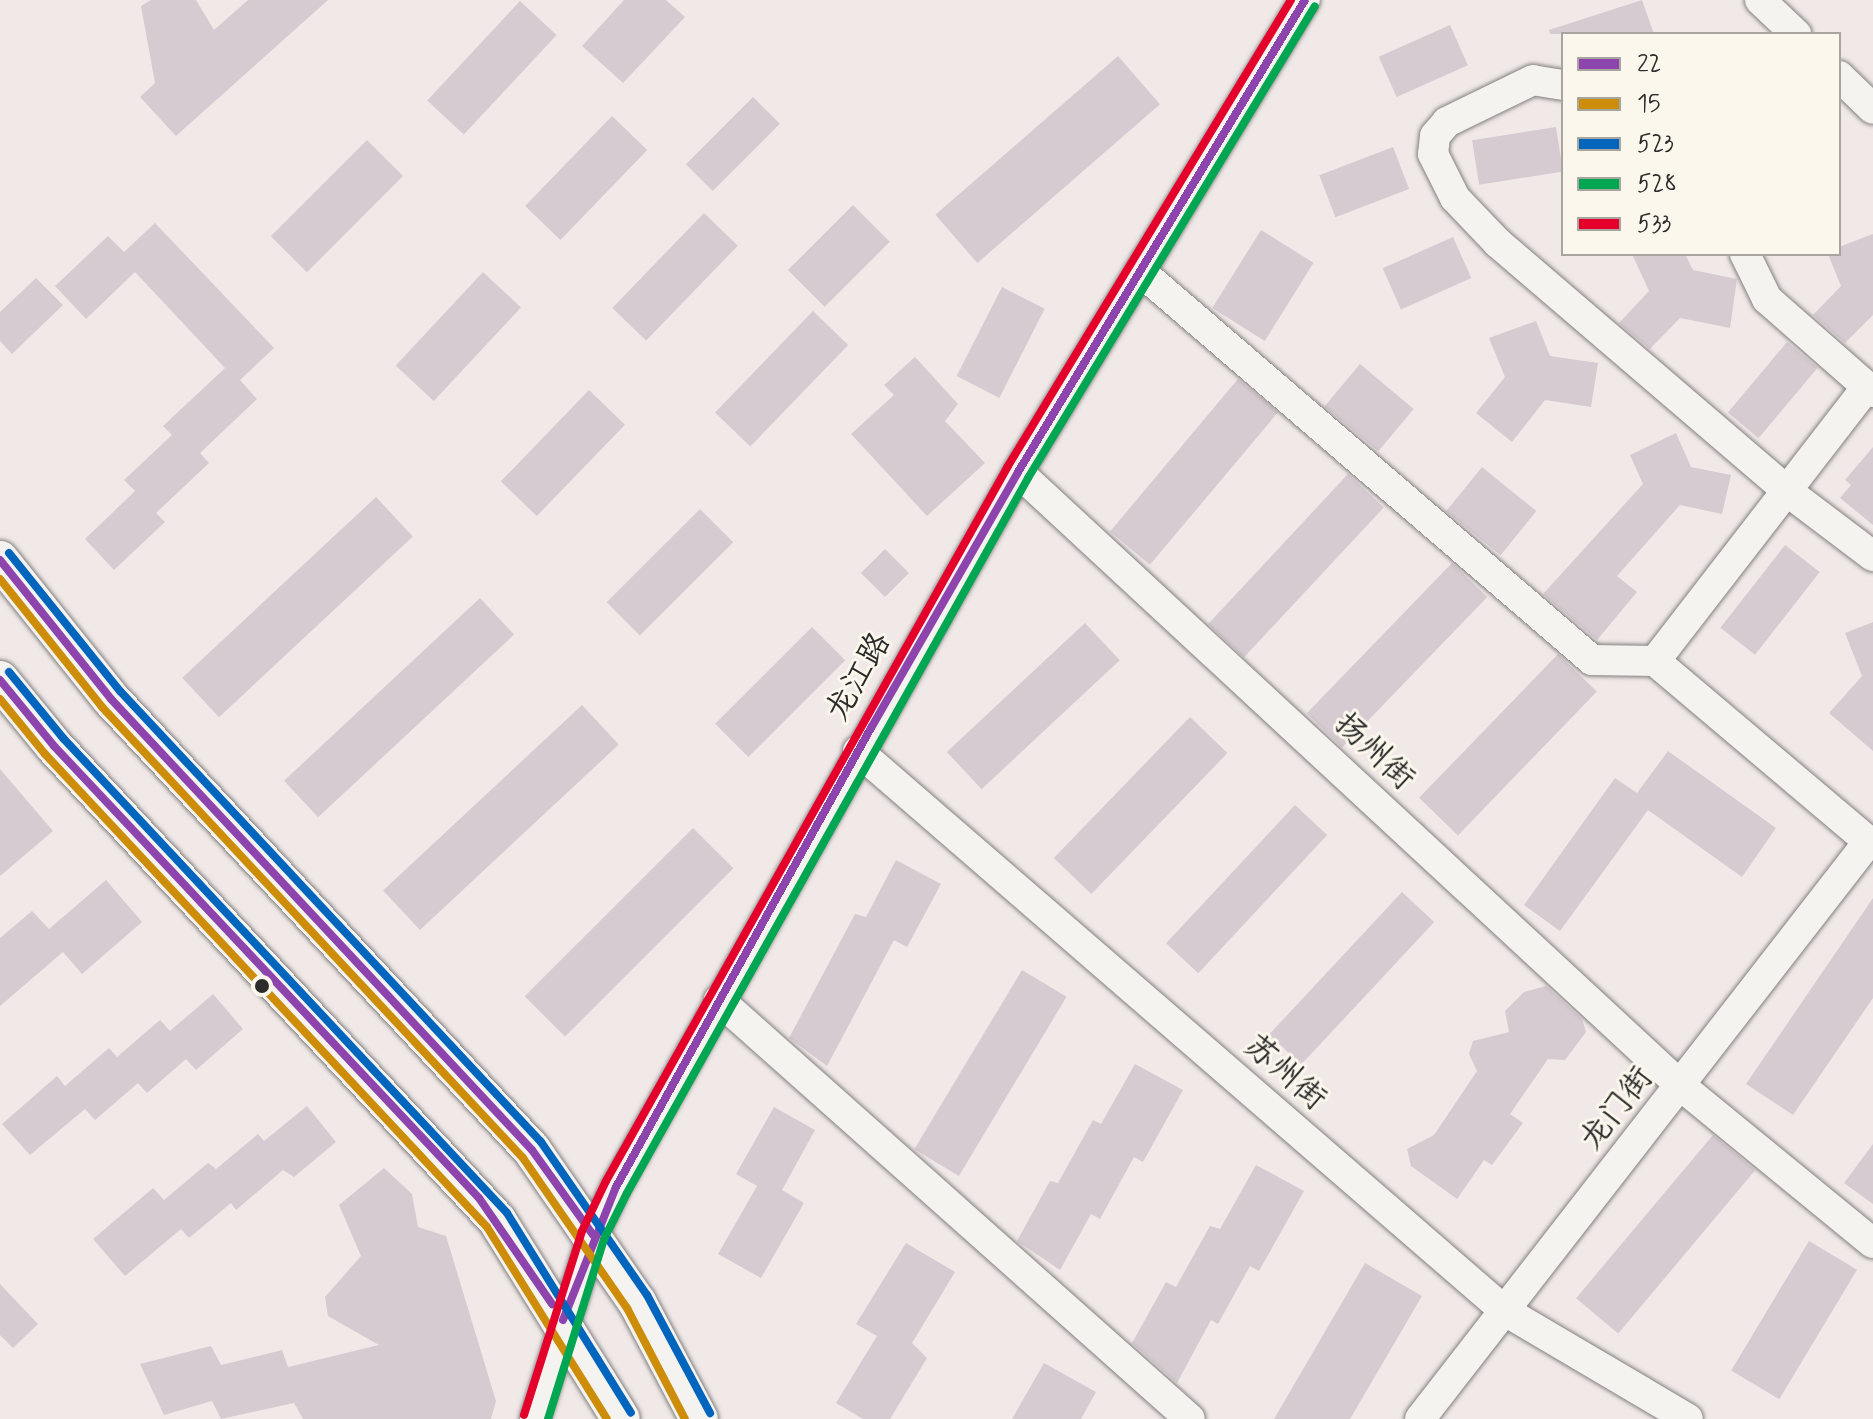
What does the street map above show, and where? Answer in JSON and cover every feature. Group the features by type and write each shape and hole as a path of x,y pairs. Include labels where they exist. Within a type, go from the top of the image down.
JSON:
{"main road":[{"path":"0,560 111,699 532,1150 637,1302 699,1419"},
{"path":"0,680 54,746 479,1198 563,1320 621,1419"}],"street":[{"name":"龙江路","path":"535,1419 563,1320 593,1235 719,1000 1018,472 1305,0"},
{"path":"1760,0 1794,32"},
{"path":"1841,78 1873,109"},
{"path":"1561,85 1533,80 1447,122 1435,136 1433,154 1455,198 1498,243 1787,491 1873,556"},
{"path":"1655,661 1870,390 1767,299 1753,262 1747,256"},
{"path":"1140,271 1592,660 1655,661 1871,843"},
{"name":"扬州街","path":"1018,472 1681,1086 1873,1243"},
{"name":"苏州街","path":"858,751 1505,1311 1688,1419"},
{"name":"龙门街","path":"1420,1419 1871,843"},
{"path":"719,1000 1190,1419"}],"building":[{"path":"151,0 196,0 214,30 248,0 328,0 176,136 140,97 155,83 141,6"},
{"path":"624,0 666,0 685,17 623,83 582,46"},
{"path":"1642,0 1653,32 1550,34 1549,30"},
{"path":"520,1 557,35 464,135 427,100"},
{"path":"1450,25 1468,65 1397,97 1379,57"},
{"path":"1118,56 1160,104 977,263 935,215"},
{"path":"753,97 780,124 713,191 686,164"},
{"path":"612,116 647,150 560,240 525,206"},
{"path":"1556,127 1561,172 1479,185 1472,140"},
{"path":"367,140 403,176 307,272 271,236"},
{"path":"1393,147 1409,189 1335,217 1319,175"},
{"path":"853,205 890,242 825,307 788,270"},
{"path":"704,213 738,246 646,341 612,308"},
{"path":"155,223 274,348 240,380 257,399 200,453 209,463 156,513 165,522 114,570 85,539 135,491 124,480 172,435 163,426 225,368 135,272 86,319 55,286 108,236 124,252"},
{"path":"1261,230 1314,263 1265,341 1212,308"},
{"path":"1873,234 1873,315 1845,343 1813,315 1841,286 1829,256 1841,256 1841,246"},
{"path":"1453,237 1471,278 1401,309 1383,268"},
{"path":"1633,256 1686,256 1693,270 1737,279 1730,328 1680,318 1650,349 1619,323 1649,291"},
{"path":"483,272 521,307 434,401 396,366"},
{"path":"36,278 63,305 12,354 0,341 0,312"},
{"path":"1002,287 1045,309 999,398 957,376"},
{"path":"813,311 848,345 750,446 715,412"},
{"path":"1536,321 1550,356 1598,363 1591,407 1545,400 1512,442 1476,413 1505,377 1489,338"},
{"path":"1787,342 1818,368 1759,438 1728,412"},
{"path":"915,357 958,404 945,421 985,463 927,516 851,434 894,395 884,385"},
{"path":"1360,364 1414,409 1378,451 1325,406"},
{"path":"1238,379 1278,412 1150,565 1110,531"},
{"path":"589,390 625,425 537,516 501,481"},
{"path":"1676,433 1691,467 1731,475 1722,514 1680,505 1617,576 1637,592 1597,640 1543,594 1643,484 1630,455"},
{"path":"1873,447 1873,525 1840,498 1851,485 1845,480"},
{"path":"1482,467 1536,511 1501,555 1446,511"},
{"path":"1348,474 1384,507 1244,657 1208,624"},
{"path":"376,497 413,536 219,717 182,678"},
{"path":"700,509 733,542 640,636 607,602"},
{"path":"1785,545 1820,572 1755,655 1720,628"},
{"path":"885,549 909,573 885,597 861,573"},
{"path":"1452,563 1487,597 1342,747 1307,713"},
{"path":"480,598 514,635 318,817 284,781"},
{"path":"1873,622 1873,751 1829,713 1862,676 1845,633"},
{"path":"1085,623 1120,660 982,789 947,752"},
{"path":"812,627 845,660 748,757 715,724"},
{"path":"1558,654 1597,692 1458,835 1419,798"},
{"path":"582,705 619,744 420,930 383,891"},
{"path":"1190,717 1227,753 1091,894 1054,858"},
{"path":"1668,751 1776,828 1742,877 1648,810 1560,931 1524,905 1615,778 1637,793"},
{"path":"0,769 53,831 0,876"},
{"path":"1295,805 1327,835 1198,973 1166,943"},
{"path":"693,828 733,868 565,1037 525,996"},
{"path":"896,860 941,884 907,947 894,940 827,1066 789,1038 855,914 866,917"},
{"path":"106,880 142,922 82,974 63,952 0,1006 0,938 32,911 49,929"},
{"path":"1402,892 1434,922 1301,1065 1269,1035"},
{"path":"1873,898 1873,998 1793,1115 1746,1084"},
{"path":"1022,970 1067,997 959,1176 914,1149"},
{"path":"1546,986 1582,1019 1586,1032 1565,1060 1548,1059 1510,1114 1523,1123 1492,1165 1484,1160 1457,1199 1411,1166 1407,1149 1434,1135 1477,1071 1469,1054 1473,1041 1509,1032 1505,1011 1524,992"},
{"path":"213,994 243,1029 196,1070 186,1059 147,1093 138,1083 95,1120 85,1109 30,1155 2,1124 57,1076 65,1086 109,1048 117,1057 160,1020 170,1031"},
{"path":"1135,1064 1183,1090 1143,1162 1134,1157 1100,1219 1091,1214 1060,1270 1017,1241 1050,1181 1058,1183 1093,1120 1101,1124"},
{"path":"307,1106 336,1142 294,1177 283,1170 236,1210 231,1203 189,1238 181,1229 125,1276 93,1239 153,1188 164,1200 208,1163 216,1169 258,1134 264,1141"},
{"path":"774,1107 815,1130 782,1190 804,1203 761,1278 718,1254 757,1186 736,1174"},
{"path":"1713,1135 1755,1170 1618,1334 1576,1298"},
{"path":"1873,1144 1873,1204 1844,1183"},
{"path":"1256,1165 1304,1191 1259,1271 1250,1266 1218,1324 1211,1320 1177,1383 1132,1343 1166,1282 1176,1287 1210,1226 1220,1229"},
{"path":"384,1168 412,1194 418,1227 446,1236 496,1401 491,1419 303,1419 294,1403 221,1419 212,1401 164,1415 140,1364 211,1346 221,1365 282,1350 288,1367 379,1345 328,1316 325,1297 361,1256 339,1205"},
{"path":"1809,1241 1857,1270 1779,1399 1731,1370"},
{"path":"906,1243 955,1272 912,1343 927,1358 890,1419 863,1419 836,1403 877,1336 856,1324"},
{"path":"1365,1263 1422,1296 1350,1419 1274,1419"},
{"path":"0,1284 38,1324 13,1348 0,1335"},
{"path":"1044,1363 1096,1392 1081,1419 1012,1419"}],"transit line":[{"name":"533","path":"524,1415 582,1231 606,1181 1008,466 1291,0"},
{"name":"22","path":"563,1320 616,1187 871,728 1018,472 1305,0"},
{"name":"528","path":"548,1419 604,1239 627,1193 1028,478 1315,6"},
{"name":"523","path":"9,553 120,691 541,1142 647,1295 710,1413"},
{"name":"22","path":"0,560 111,699 532,1150 593,1235"},
{"name":"15","path":"0,579 102,707 523,1158 627,1308 685,1419"},
{"name":"523","path":"9,672 63,738 507,1213 631,1413"},
{"name":"22","path":"0,680 54,746 479,1198 552,1304"},
{"name":"15","path":"0,699 45,754 487,1227 607,1419"}]}
